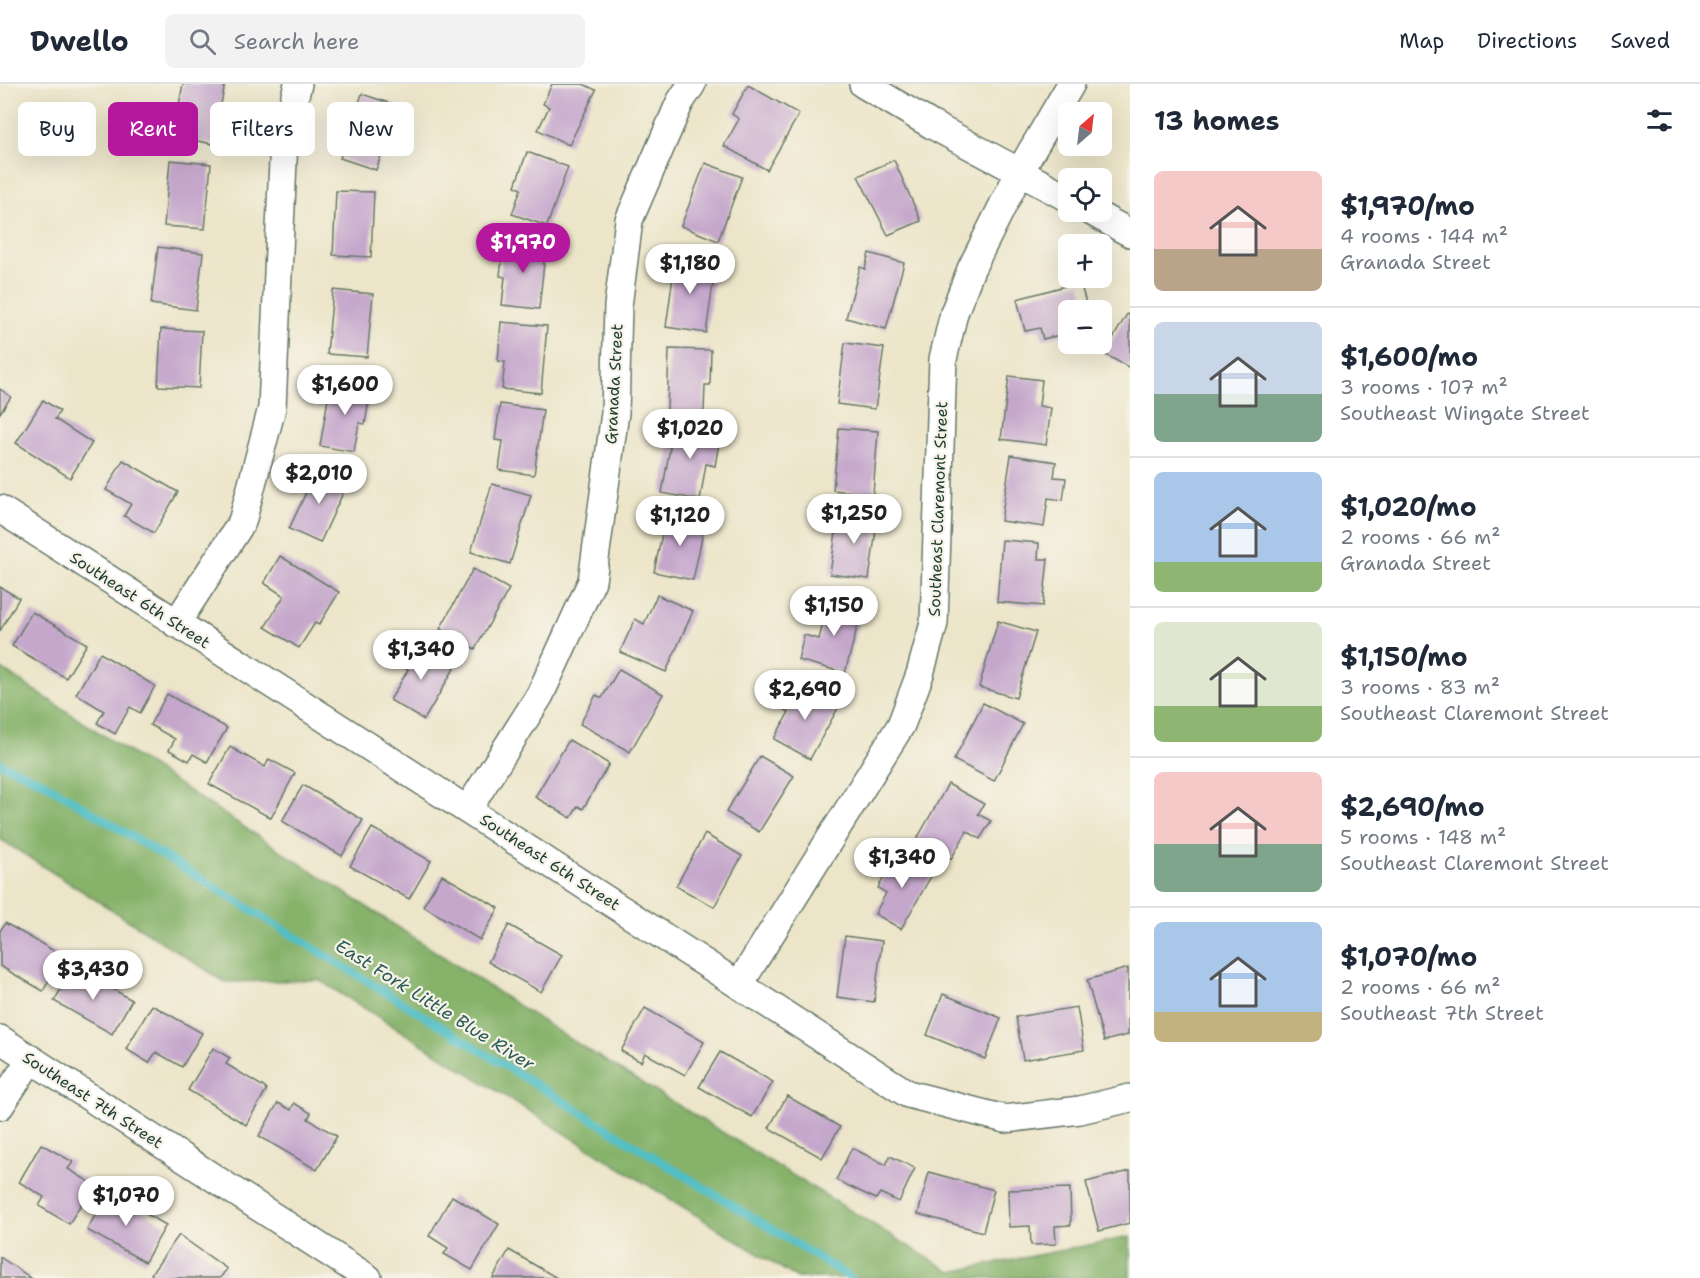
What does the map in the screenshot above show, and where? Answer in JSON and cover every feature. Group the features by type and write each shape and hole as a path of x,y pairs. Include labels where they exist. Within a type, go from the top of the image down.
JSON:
{"street":[{"path":"176,624 242,522 272,408 284,139 298,84"},
{"name":"Granada Street","path":"468,809 540,695 592,581 615,413 618,306 629,220 680,102 692,84"},
{"path":"863,84 932,125 1058,192"},
{"name":"Southeast Claremont Street","path":"739,985 901,725 920,674 934,623 942,359 954,313 971,269 1020,171 1071,84"},
{"path":"1110,222 1130,233"},
{"name":"Southeast 6th Street","path":"0,509 908,1094 1005,1119 1080,1110 1130,1098"},
{"name":"Southeast 7th Street","path":"0,1039 368,1278"},
{"path":"0,1106 30,1060"}],"green space":[{"path":"0,668 565,1036 951,1272 1130,1237 1130,1278 797,1278 319,980 225,982 0,839"}],"building":[{"path":"183,84 225,84 221,102 210,102 210,143 198,141 198,102 180,102"},
{"path":"552,84 583,84 596,90 569,145 538,130 549,107 543,104"},
{"path":"748,85 799,114 767,170 724,146 739,119 732,114"},
{"path":"362,94 386,102 359,102"},
{"path":"527,152 568,167 547,226 512,214 521,189 515,186"},
{"path":"341,156 381,156 376,170 340,158"},
{"path":"170,160 211,164 205,229 164,226"},
{"path":"894,160 921,221 888,235 858,176"},
{"path":"705,163 742,177 718,241 681,226"},
{"path":"336,191 374,192 371,257 333,255"},
{"path":"504,240 546,245 539,309 502,305 505,277 500,276"},
{"path":"158,247 203,253 196,310 151,304"},
{"path":"869,253 904,263 886,329 846,318 860,267 865,269"},
{"path":"676,255 711,260 709,276 714,277 706,333 666,327"},
{"path":"1058,288 1082,288 1085,300 1058,300 1058,335 1043,339 1040,328 1025,331 1017,299"},
{"path":"333,290 373,294 367,357 327,354"},
{"path":"1127,314 1130,316 1130,368 1104,354 1112,354 1112,340"},
{"path":"501,322 547,326 541,393 502,389 505,362 498,361"},
{"path":"161,329 202,331 199,388 158,386"},
{"path":"845,343 884,348 875,409 837,404"},
{"path":"669,349 711,350 710,385 705,385 704,412 667,411"},
{"path":"1009,376 1042,380 1039,406 1051,408 1046,445 1001,439"},
{"path":"331,381 371,388 365,424 359,423 354,452 320,446"},
{"path":"0,389 11,397 0,413"},
{"path":"43,400 60,411 55,419 92,443 70,478 16,443"},
{"path":"500,404 543,410 534,475 499,470 503,441 495,440"},
{"path":"674,424 721,432 715,466 706,464 700,500 662,493"},
{"path":"839,428 878,431 873,494 833,490"},
{"path":"1011,455 1056,462 1054,477 1066,478 1063,500 1048,498 1044,527 1001,521"},
{"path":"123,460 178,492 154,533 124,516 131,504 106,490"},
{"path":"318,467 348,482 320,543 289,529"},
{"path":"492,484 531,495 510,564 471,552"},
{"path":"839,511 878,516 869,579 830,574"},
{"path":"666,515 705,523 693,580 654,572"},
{"path":"1002,540 1039,543 1038,559 1048,559 1043,606 997,602"},
{"path":"280,556 339,592 319,625 315,623 299,648 265,627 284,596 264,583"},
{"path":"473,569 509,589 475,649 440,629"},
{"path":"0,587 19,598 0,631"},
{"path":"657,595 693,611 666,672 620,652 635,619 644,624"},
{"path":"830,596 863,605 845,673 798,660 804,635 819,639"},
{"path":"32,612 87,644 66,678 12,646"},
{"path":"998,621 1036,632 1016,698 979,687"},
{"path":"412,642 455,667 424,720 390,700 408,670 399,664"},
{"path":"100,653 155,686 140,713 130,707 115,734 97,723 104,711 76,694"},
{"path":"619,669 663,694 630,752 580,724 596,695 602,698"},
{"path":"805,687 839,706 810,759 774,739 789,712 778,706 787,690 800,697"},
{"path":"167,694 227,728 207,762 193,754 189,761 169,750 175,739 150,725"},
{"path":"983,703 1023,724 994,781 954,760"},
{"path":"569,740 609,764 583,809 578,806 571,818 535,797"},
{"path":"230,747 265,767 269,759 295,773 271,818 209,784"},
{"path":"760,756 794,776 759,832 726,812"},
{"path":"948,784 984,804 978,814 991,821 980,839 967,831 951,859 917,839"},
{"path":"303,785 363,820 342,856 282,821"},
{"path":"372,828 431,861 409,899 350,866"},
{"path":"705,834 742,856 714,907 676,886"},
{"path":"898,851 934,871 901,929 875,914 886,893 878,888"},
{"path":"442,875 499,908 480,940 423,906"},
{"path":"5,923 63,956 43,991 0,966 0,931"},
{"path":"509,925 562,955 541,992 488,962"},
{"path":"845,936 882,941 874,1002 837,997"},
{"path":"74,967 132,1000 112,1034 54,1001"},
{"path":"1128,968 1128,1035 1104,1041 1087,980"},
{"path":"943,994 1001,1018 985,1059 927,1035"},
{"path":"152,1005 202,1033 182,1067 156,1052 149,1063 126,1049"},
{"path":"1077,1007 1084,1050 1023,1060 1016,1017"},
{"path":"645,1008 704,1042 685,1075 645,1053 641,1062 621,1051"},
{"path":"213,1048 230,1058 226,1064 267,1089 246,1125 188,1090"},
{"path":"720,1052 773,1082 752,1117 699,1087"},
{"path":"787,1096 840,1127 822,1158 769,1128"},
{"path":"278,1103 291,1110 294,1103 311,1113 308,1119 337,1136 317,1170 259,1136"},
{"path":"41,1144 73,1162 68,1169 93,1184 69,1224 39,1206 44,1197 19,1182"},
{"path":"852,1148 886,1165 890,1156 915,1168 899,1202 880,1193 876,1199 836,1180"},
{"path":"1130,1171 1130,1223 1099,1231 1086,1182"},
{"path":"929,1172 994,1190 983,1232 918,1214"},
{"path":"1070,1188 1071,1225 1055,1226 1056,1244 1031,1245 1030,1226 1009,1227 1008,1190"},
{"path":"108,1192 166,1225 145,1262 87,1230"},
{"path":"452,1196 499,1224 472,1270 444,1254 448,1248 429,1236"},
{"path":"179,1235 227,1269 220,1278 156,1278 151,1274"},
{"path":"509,1250 557,1278 493,1278"},
{"path":"0,1257 31,1278 0,1278"}],"waterway":[{"name":"East Fork Little Blue River","path":"0,763 43,782 851,1278"}]}
